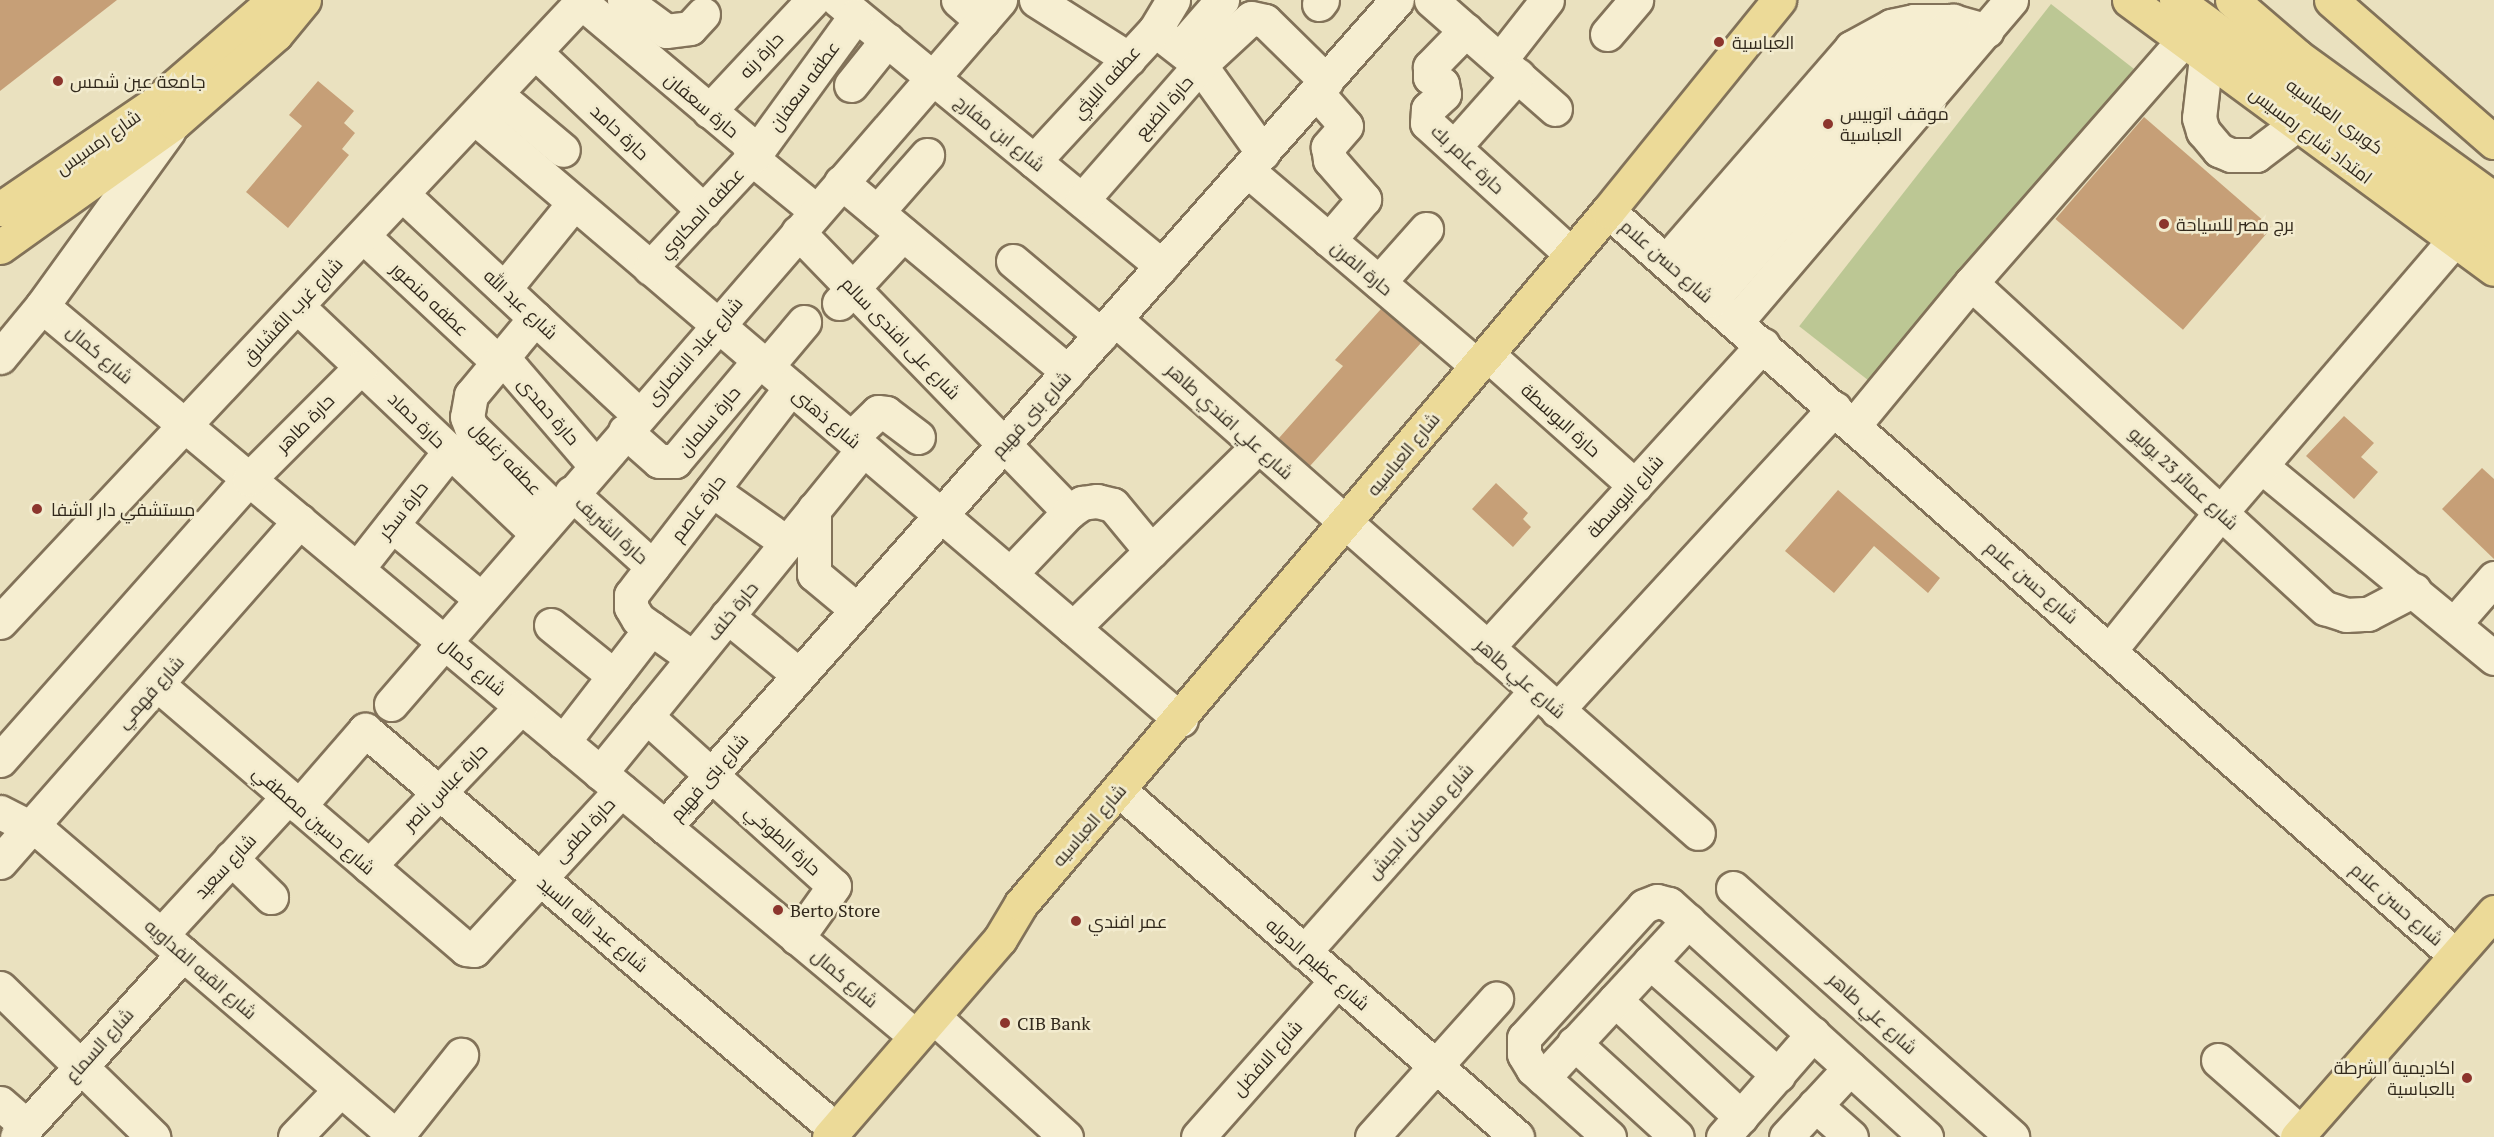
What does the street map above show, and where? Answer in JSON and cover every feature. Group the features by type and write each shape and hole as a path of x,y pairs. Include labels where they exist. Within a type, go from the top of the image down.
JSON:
{"main road":[{"name":"شارع رمسيس","path":"0,208 154,104 274,0"},
{"name":"شارع رمسيس","path":"0,248 174,123 276,34 304,0"},
{"name":"شارع العباسيه","path":"818,1130 903,1026 997,922 1021,904 1181,720 1570,253 1608,211 1779,0"},
{"name":"امتداد شارع رمسيس","path":"2129,0 2494,269"},
{"name":"كوبرى العباسيه","path":"2175,0 2494,232"},
{"name":"كوبرى العباسيه","path":"2232,0 2297,56 2494,199"},
{"path":"2331,0 2490,131"},
{"name":"شارع العباسيه","path":"818,1130 935,1018 1007,931 1021,904"},
{"path":"2299,1135 2494,912"}],"street":[{"path":"624,0 666,32 690,28 703,14"},
{"path":"1036,0 1129,58"},
{"name":"عطفه الليثي","path":"1034,161 1129,58 1178,47 1173,0"},
{"path":"1178,47 1222,0"},
{"name":"شارع بنى فهيم","path":"665,827 1397,0"},
{"path":"1431,0 1555,109"},
{"path":"1454,147 1509,67 1547,0"},
{"path":"1607,34 1636,0"},
{"path":"1737,321 1987,32 2011,0"},
{"name":"شارع غرب القشلاق","path":"0,622 582,1"},
{"name":"حارة سعفان","path":"582,1 747,142 753,157 807,222"},
{"name":"حارة رنه","path":"709,111 839,4"},
{"name":"شارع ابن مفارج","path":"839,4 887,40 1162,266"},
{"name":"عطفه سعفان","path":"753,157 839,4"},
{"name":"شارع عباد الانصارى","path":"391,704 442,641 932,78 980,7"},
{"name":"حارة الضبع","path":"1082,200 1178,47 1251,18 1264,21 1321,87"},
{"path":"1690,280 1914,21 1953,21 1987,32"},
{"path":"1690,280 1953,21"},
{"name":"حارة عامر بك","path":"1466,30 1428,72 1442,84 1444,94 1428,109 1428,123 1570,253"},
{"path":"851,85 887,40"},
{"name":"حارة الفرن","path":"1178,47 1255,161 1329,240 1379,282 1482,360"},
{"path":"2195,48 2199,118 2203,131 2219,150 2231,155 2256,155 2297,124"},
{"name":"شارع مساكن الجيش","path":"1304,952 1547,700 1845,416 2195,48"},
{"name":"حارة حامد","path":"535,52 705,211"},
{"path":"1321,87 1346,126 1328,147 1330,160 1364,198 1362,205 1329,240"},
{"path":"496,94 564,150"},
{"name":"شارع ذهنى","path":"474,117 1181,720"},
{"name":"شارع رمسيس","path":"0,357 42,306 174,123"},
{"path":"877,212 927,155"},
{"name":"عطفه المكاوي","path":"650,268 753,157"},
{"path":"841,182 1068,372"},
{"name":"شارع عبد الله","path":"402,194 535,318 632,423"},
{"path":"504,289 574,203"},
{"name":"شارع حسن علام","path":"1608,211 1737,321 2455,955"},
{"name":"شارع على افندى سالم","path":"807,222 846,296 1005,443 1070,512"},
{"path":"1379,282 1426,229"},
{"path":"846,296 903,234"},
{"name":"عطفه منصور","path":"363,236 500,360"},
{"path":"2110,650 2222,512 2454,240"},
{"name":"شارع علي افندي طاهر","path":"1013,261 1108,327 1258,447 1345,523"},
{"name":"شارع عمائر 23 يوليو","path":"1971,283 2325,608 2335,613 2368,614 2414,590"},
{"name":"شارع كمال","path":"42,306 903,1026"},
{"name":"حارة حماد","path":"297,306 450,451 554,512"},
{"name":"عطفه زغلول","path":"535,318 471,395 467,417 471,427 554,512"},
{"name":"حارة سلمان","path":"632,423 659,461 675,461 804,322"},
{"name":"شارع البوسطة","path":"1486,648 1763,345"},
{"name":"حارة حمدى","path":"500,360 595,465"},
{"name":"حارة البوسطة","path":"1482,360 1635,486"},
{"name":"حارة طاهر","path":"0,760 249,479 361,367"},
{"name":"حارة عاصم","path":"693,658 638,619 632,608 631,595 791,387"},
{"name":"حارة خلف","path":"610,781 646,716 814,509 878,412 886,412 918,437"},
{"path":"1073,628 1258,447"},
{"name":"حارة سكر","path":"357,569 450,451"},
{"path":"2261,466 2494,658"},
{"path":"712,490 787,543"},
{"path":"1010,574 1070,512 1082,503 1097,501 1113,505 1151,551"},
{"path":"814,509 814,574 857,610"},
{"name":"حارة الشريف","path":"554,512 653,567"},
{"name":"شارع فهمي","path":"0,861 300,521"},
{"name":"شارع علي طاهر","path":"1345,523 1698,832"},
{"path":"392,525 480,598"},
{"path":"2454,624 2494,579"},
{"path":"727,616 799,675"},
{"path":"550,625 614,676"},
{"path":"563,742 651,628"},
{"name":"شارع حسين مصطفي","path":"157,684 459,945 474,950"},
{"name":"حارة عباس ناصر","path":"369,867 521,707"},
{"path":"646,716 711,775"},
{"name":"شارع عبد الله السيد","path":"294,801 365,730 539,878 818,1130"},
{"name":"حارة الطوخي","path":"711,775 834,886 797,938"},
{"name":"حارة لطفى","path":"474,950 539,878 610,781"},
{"name":"شارع عظيم الدوله","path":"1119,790 1517,1137"},
{"name":"شارع سعيد","path":"172,944 231,858 294,801"},
{"name":"شارع القبه الفداويه","path":"0,812 31,825 396,1137"},
{"path":"231,858 271,897"},
{"name":"شارع علي طاهر","path":"1733,888 2012,1137"},
{"path":"1609,1137 1543,1078 1524,1054 1527,1031 1644,906 1663,902 1688,921 1926,1137"},
{"path":"1543,1078 1688,921"},
{"name":"شارع السماع","path":"22,1132 79,1065 172,944"},
{"path":"1650,962 1778,1075"},
{"name":"شارع الافضل","path":"1198,1137 1337,980"},
{"path":"0,988 153,1137"},
{"path":"1372,1137 1496,999"},
{"path":"1615,1000 1732,1127 1813,1034"},
{"path":"935,1018 1066,1137"},
{"path":"1574,1044 1677,1137"},
{"path":"396,1137 461,1055"},
{"path":"2218,1060 2299,1135"},
{"path":"1786,1137 1850,1068"},
{"path":"296,1137 340,1089"},
{"path":"0,1103 22,1132"},
{"path":"1815,1105 1851,1137"}],"green space":[{"path":"2051,4 2134,69 1882,391 1799,326"}],"building":[{"path":"0,0 117,0 0,91"},
{"path":"318,81 354,111 344,123 355,133 342,149 349,155 288,228 246,192 302,126 289,115"},
{"name":"برج مصر للسياحة","path":"2144,117 2272,228 2183,330 2055,219"},
{"path":"1381,309 1421,343 1310,466 1279,438 1343,366 1335,360"},
{"path":"2344,416 2374,443 2361,457 2378,472 2354,499 2306,456"},
{"path":"2482,468 2494,479 2494,559 2442,509"},
{"path":"1496,483 1528,513 1523,519 1531,527 1513,547 1472,509"},
{"path":"1838,490 1940,578 1928,593 1874,546 1834,593 1785,551"}],"place":[{"name":"العباسية","path":"1719,42"},
{"name":"جامعة عين شمس","path":"58,81"},
{"name":"موقف اتوبيس العباسية","path":"1828,124"},
{"name":"برج مصر للسياحة","path":"2164,224"},
{"name":"مستشفي دار الشفا","path":"37,509"},
{"name":"Berto Store","path":"778,910"},
{"name":"عمر افندي","path":"1076,921"},
{"name":"CIB Bank","path":"1005,1023"},
{"name":"اكاديمية الشرطة بالعباسية","path":"2467,1078"}]}
